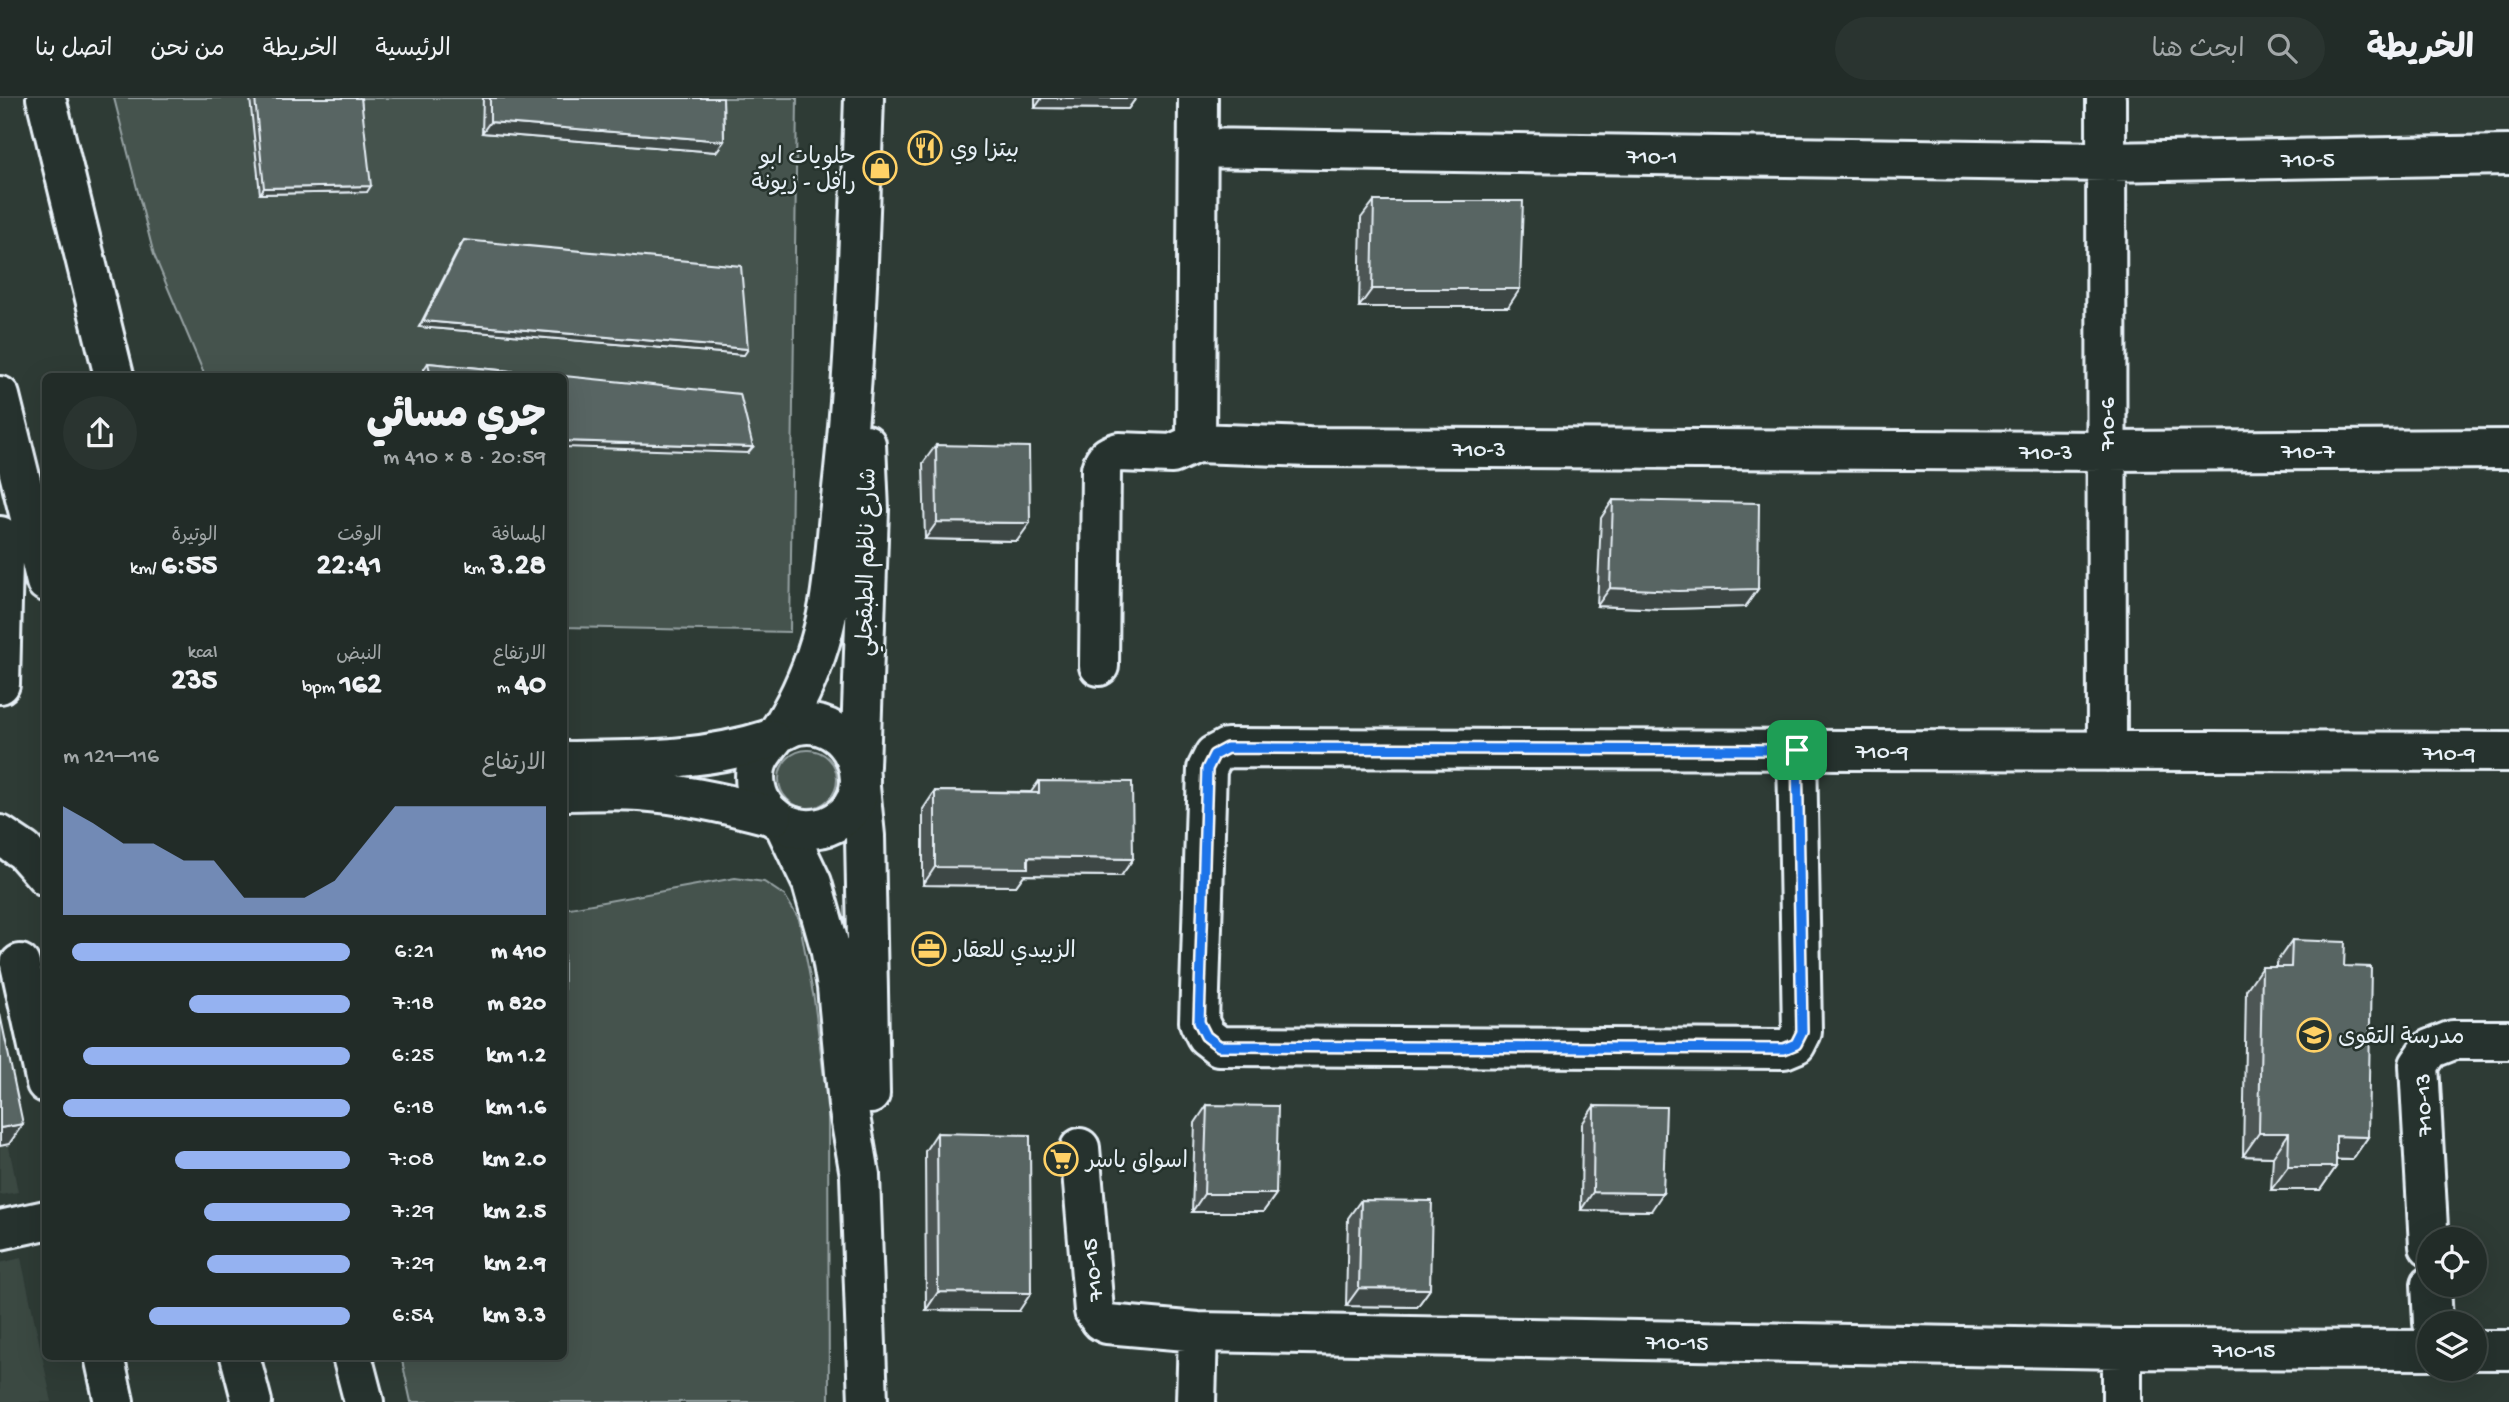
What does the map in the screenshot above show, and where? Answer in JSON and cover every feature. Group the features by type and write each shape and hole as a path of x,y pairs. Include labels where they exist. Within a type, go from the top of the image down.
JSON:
{"main road":[{"path":"46,98 113,373"},
{"name":"شارع ناظم الطبقجلي","path":"775,736 796,703 810,671 829,604 854,359 864,98"},
{"path":"1100,666 1101,469 1104,461 1111,454 1119,452 1172,454 1196,443 1198,98"},
{"name":"710-6","path":"2106,98 2107,751"},
{"name":"710-1","path":"1198,148 2106,162"},
{"name":"710-5","path":"2106,162 2509,155"},
{"path":"80,235 131,373"},
{"name":"شارع ناظم الطبقجلي","path":"854,359 865,434 869,510 860,777 865,836 871,1070 860,1175"},
{"path":"0,396 42,566"},
{"name":"710-3","path":"1196,443 1309,447 2106,451"},
{"name":"710-7","path":"2106,451 2509,449"},
{"path":"0,536 3,560 0,684"},
{"path":"567,761 676,759 730,751 775,736 797,725 818,725 837,733 852,747 860,777 853,805 840,820 822,828 803,830 729,804 672,794 567,791"},
{"path":"775,736 761,752 756,769 756,786 762,803 778,820 812,883 830,947 840,1014 848,1105 860,1175 867,1402"},
{"name":"710-9","path":"1797,750 1802,1032 1796,1044 1784,1049 1219,1046 1206,1036 1199,1022 1207,769 1214,755 1227,748 2509,752"},
{"path":"0,835 24,851 42,871"},
{"path":"20,964 42,1065"},
{"name":"710-13","path":"2428,1227 2419,1065 2430,1049 2453,1040 2509,1040"},
{"name":"710-15","path":"1080,1148 1093,1304 1097,1317 1107,1324 1126,1327 1198,1332 2122,1349 2417,1350"},
{"path":"0,1230 42,1221"},
{"path":"1196,1402 1198,1332"},
{"path":"2122,1349 2122,1402"},
{"path":"2487,1350 2509,1350"},
{"path":"105,1360 114,1402"},
{"path":"241,1360 252,1402"},
{"path":"353,1360 363,1402"},
{"path":"368,1360 374,1402"}],"shaded area":[{"path":"114,98 797,98 790,632 567,627 567,373 204,373 154,255"},
{"path":"808,750 819,752 832,763 837,779 835,790 824,803 808,808 797,806 784,795 779,779 781,768 792,755"},
{"path":"735,878 764,882 785,896 799,919 814,999 828,1109 829,1402 411,1402 402,1360 567,1360 567,908"},
{"path":"0,1102 18,1192 0,1195"},
{"path":"21,1258 52,1402 0,1402 0,1263"}],"building":[{"path":"255,98 361,98 371,186 264,188"},
{"path":"490,98 723,98 724,141 490,122"},
{"path":"1374,201 1523,201 1520,289 1372,289"},
{"path":"464,240 741,266 748,349 423,321"},
{"path":"428,363 531,373 430,373"},
{"path":"567,376 740,394 753,447 567,441"},
{"path":"936,445 1029,447 1030,523 937,522"},
{"path":"1613,500 1759,503 1758,589 1678,591 1610,588"},
{"path":"1039,781 1132,782 1133,859 1028,857 1028,868 935,867 935,791 1039,793"},
{"path":"2292,940 2345,942 2344,966 2371,967 2368,1137 2336,1136 2336,1167 2288,1167 2289,1133 2259,1133 2262,967 2291,967"},
{"path":"0,1014 23,1124 0,1128"},
{"path":"1207,1105 1278,1106 1276,1194 1204,1194"},
{"path":"1594,1106 1666,1107 1663,1193 1593,1192"},
{"path":"937,1133 1030,1135 1031,1293 938,1292"},
{"path":"1361,1200 1432,1201 1430,1289 1359,1288"}],"place":[{"name":"بيتزا وي","path":"925,148"},
{"name":"حلويات ابو رافل - زيونة","path":"880,168"},
{"name":"الزبيدي للعقار","path":"929,949"},
{"name":"مدرسة التقوى","path":"2314,1035"},
{"name":"اسواق ياسر","path":"1061,1159"}],"route":[{"path":"1227,748 1797,750 1802,1032 1796,1044 1784,1049 1219,1046 1206,1036 1199,1022 1207,769 1214,755 1227,748"}]}
